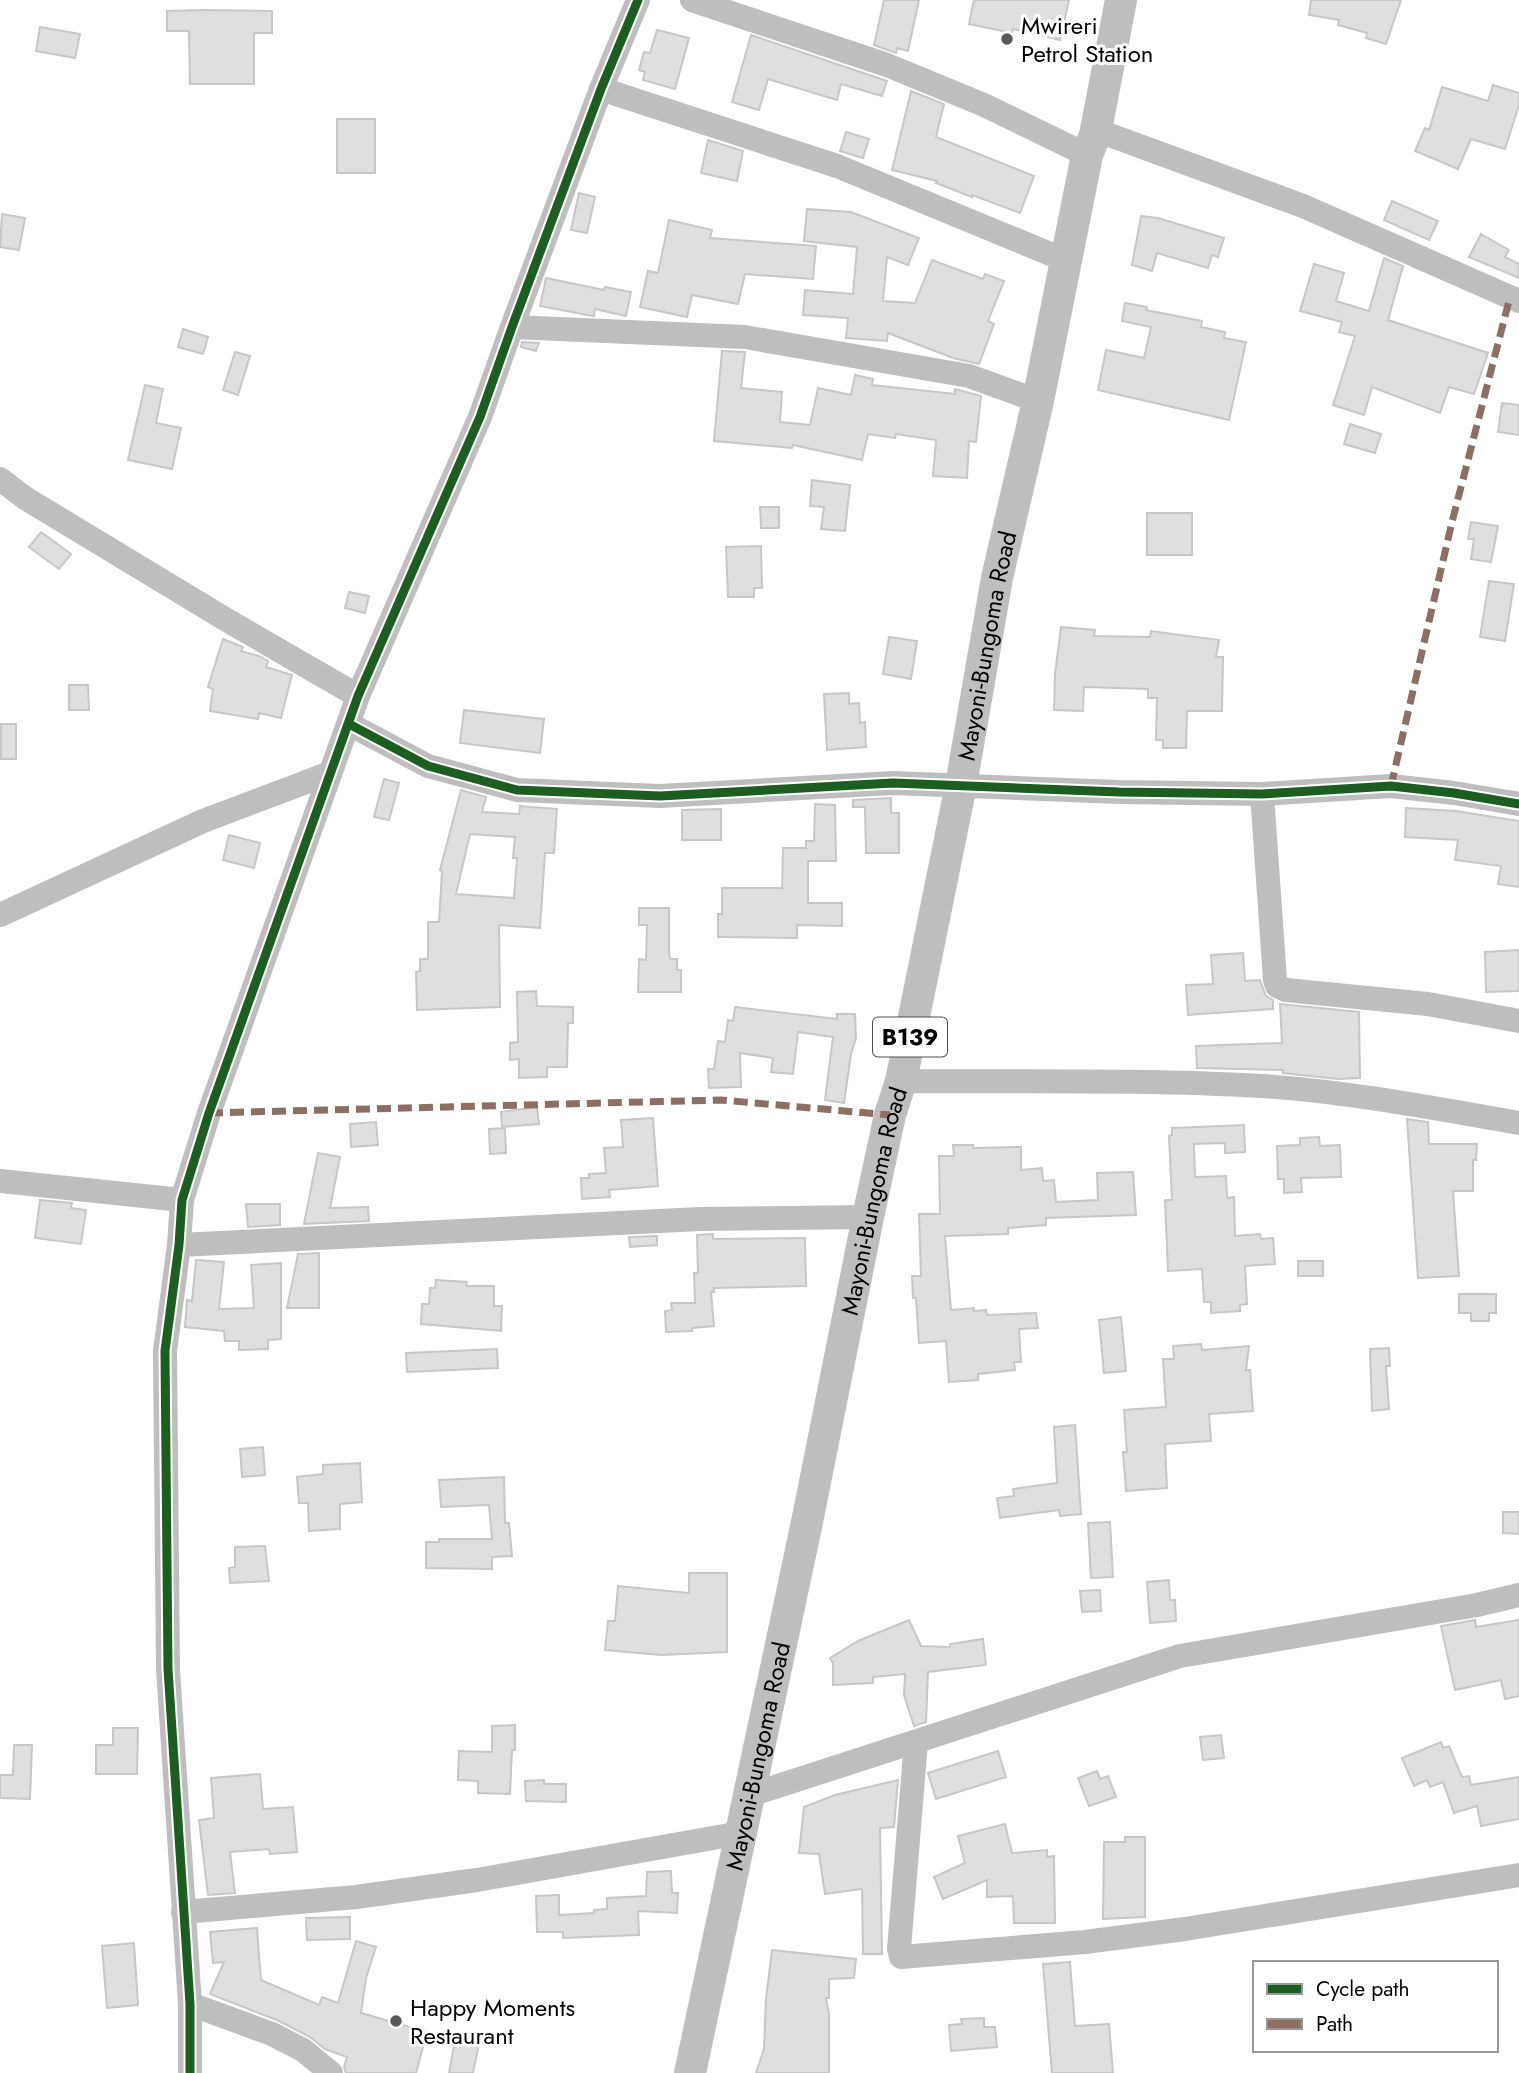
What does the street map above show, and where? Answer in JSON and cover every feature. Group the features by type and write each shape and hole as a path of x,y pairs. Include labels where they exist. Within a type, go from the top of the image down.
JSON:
{"main road":[{"name":"Mayoni-Bungoma Road","path":"690,2073 807,1522 868,1217 890,1115 901,1081 961,785 997,578 1038,401 1065,260 1121,0"}],"street":[{"path":"190,2073 190,2004 168,1669 165,1352 179,1245 181,1200 358,696 480,416 601,89 638,0"},
{"path":"692,0 887,65 985,105 1091,142 1303,206 1519,301"},
{"path":"601,89 837,166 1065,260"},
{"path":"512,327 745,337 969,376 1038,401"},
{"path":"0,479 25,498 225,620 358,696"},
{"path":"349,724 428,766 517,790 660,796 893,783 1262,794 1391,786 1519,804"},
{"path":"0,915 203,821 330,773"},
{"path":"1262,794 1275,980 1278,986 1286,990 1428,1004 1519,1021"},
{"path":"901,1081 1262,1086 1392,1100 1519,1123"},
{"path":"0,1181 181,1200"},
{"path":"179,1245 700,1219 868,1217"},
{"path":"750,1795 1180,1656 1477,1605 1519,1595"},
{"path":"916,1742 899,1949 901,1957 1085,1942 1185,1930 1519,1875"},
{"path":"183,1912 356,1897 477,1880 741,1833"},
{"path":"190,2004 272,2034 303,2050 331,2073"}],"building":[{"path":"884,0 919,0 908,51 897,48 896,53 874,45"},
{"path":"974,0 1069,0 1060,40 1013,29 1012,33 969,24"},
{"path":"1311,0 1401,0 1386,44 1366,38 1367,33 1338,25 1339,20 1309,15"},
{"path":"167,11 272,11 272,33 254,33 254,84 190,84 189,31 167,31"},
{"path":"40,27 80,34 75,58 36,51"},
{"path":"657,30 689,38 675,89 643,80 645,72 639,70 644,52 650,53"},
{"path":"751,35 887,81 882,96 841,84 837,100 768,79 759,110 732,102"},
{"path":"1493,85 1519,93 1519,105 1505,149 1471,139 1458,169 1415,151 1425,128 1429,130 1442,87 1488,101"},
{"path":"911,91 944,104 936,137 1034,176 1020,213 972,197 936,183 937,181 892,170"},
{"path":"337,119 375,119 375,173 337,173"},
{"path":"846,132 869,139 863,158 840,151"},
{"path":"708,140 743,151 737,181 701,173"},
{"path":"579,193 595,197 587,233 571,230"},
{"path":"1392,201 1438,221 1429,240 1384,220"},
{"path":"807,209 851,212 919,238 908,265 887,257 883,301 915,303 932,260 983,279 985,274 1004,281 988,321 994,324 979,364 953,358 888,333 887,341 846,338 848,318 803,315 805,290 853,294 857,247 804,241"},
{"path":"2,214 25,218 19,250 0,247"},
{"path":"1141,216 1158,218 1224,238 1218,257 1212,255 1208,268 1157,253 1152,271 1132,265"},
{"path":"669,220 712,230 710,238 816,246 813,279 745,274 738,304 692,295 687,317 640,307 648,271 658,273"},
{"path":"1481,234 1509,250 1505,257 1519,264 1519,278 1469,257"},
{"path":"1384,258 1403,266 1388,320 1488,353 1474,394 1449,387 1440,413 1372,387 1364,415 1333,405 1355,336 1339,332 1342,322 1300,311 1314,264 1344,273 1336,301 1369,311"},
{"path":"546,278 604,290 605,287 631,292 626,316 595,309 594,316 540,306"},
{"path":"1125,303 1202,321 1201,327 1225,332 1224,338 1246,342 1229,420 1098,390 1106,350 1144,358 1151,327 1122,321"},
{"path":"183,329 208,337 203,354 178,347"},
{"path":"522,342 539,343 536,351 521,347"},
{"path":"722,351 745,352 741,388 782,392 780,422 810,425 818,388 851,395 855,375 873,379 872,385 955,394 955,389 981,396 976,442 969,441 967,478 933,476 936,440 896,434 895,438 868,434 862,460 793,445 792,448 714,441"},
{"path":"235,352 250,356 238,395 223,390"},
{"path":"145,385 163,389 156,423 181,428 172,469 128,460"},
{"path":"1502,403 1519,405 1519,435 1498,432"},
{"path":"1350,424 1381,434 1375,453 1344,444"},
{"path":"812,480 850,485 845,531 821,529 824,507 810,506"},
{"path":"760,507 779,507 779,528 761,528"},
{"path":"1147,513 1192,513 1192,555 1147,555"},
{"path":"1471,522 1498,526 1491,562 1471,559 1474,539 1468,539"},
{"path":"41,532 71,554 59,569 29,547"},
{"path":"761,546 762,588 754,588 754,597 728,597 726,547"},
{"path":"1489,581 1514,584 1505,641 1480,637"},
{"path":"349,592 369,596 365,613 345,608"},
{"path":"1061,627 1095,630 1094,636 1150,637 1151,631 1219,640 1216,657 1223,657 1222,711 1187,711 1186,748 1163,748 1163,740 1156,740 1157,698 1148,698 1148,689 1084,687 1083,711 1054,710"},
{"path":"889,637 917,641 911,679 883,674"},
{"path":"223,639 243,647 241,651 268,661 266,667 292,675 281,718 259,713 258,719 210,711 213,689 208,687"},
{"path":"69,685 88,685 89,710 69,710"},
{"path":"849,693 849,704 859,703 860,723 865,722 866,747 827,750 824,694"},
{"path":"464,710 544,719 540,753 460,743"},
{"path":"1,724 16,724 16,759 1,759"},
{"path":"384,779 399,783 389,820 374,817"},
{"path":"461,790 486,797 482,812 519,814 520,806 557,809 554,853 545,853 540,928 499,925 500,1007 417,1010 416,972 420,971 420,959 428,959 428,922 439,922 440,870","holes":["470,834 515,837 513,858 517,858 514,898 456,894"]},
{"path":"891,798 891,813 899,813 899,853 866,853 865,807 853,807 853,800"},
{"path":"815,804 835,805 836,861 808,861 808,903 842,903 842,926 797,925 797,938 718,937 718,914 722,914 722,888 782,888 783,848 806,848 806,841 814,841"},
{"path":"1406,808 1456,811 1519,821 1519,887 1498,884 1501,866 1455,860 1458,840 1405,837"},
{"path":"721,809 721,840 682,840 682,810"},
{"path":"229,835 260,843 254,868 223,860"},
{"path":"639,908 669,908 669,954 670,959 677,959 677,970 681,970 681,992 638,992 639,959 646,960 647,925 639,925"},
{"path":"1519,950 1519,991 1486,992 1485,952"},
{"path":"1243,953 1245,981 1260,980 1266,996 1273,1000 1273,1009 1188,1015 1186,985 1213,984 1211,955"},
{"path":"536,991 537,1006 573,1007 573,1023 568,1023 567,1067 547,1067 547,1077 519,1078 519,1059 510,1060 510,1043 518,1042 517,992"},
{"path":"1280,1004 1359,1012 1360,1078 1338,1079 1283,1073 1283,1070 1197,1068 1196,1046 1282,1043"},
{"path":"735,1007 837,1019 837,1014 855,1014 856,1038 844,1103 825,1100 833,1037 798,1032 793,1074 771,1072 773,1058 740,1053 741,1087 709,1088 708,1069 714,1069 718,1041 725,1042 728,1020 733,1021"},
{"path":"537,1107 539,1124 502,1127 501,1112"},
{"path":"653,1118 658,1186 609,1190 610,1197 582,1199 581,1178 589,1178 589,1174 606,1173 604,1148 623,1147 621,1120"},
{"path":"1407,1119 1428,1122 1429,1144 1477,1144 1476,1160 1473,1160 1473,1191 1453,1191 1459,1276 1418,1278"},
{"path":"376,1122 378,1145 351,1147 350,1124"},
{"path":"1244,1125 1245,1152 1225,1153 1225,1143 1194,1144 1195,1177 1226,1176 1227,1198 1234,1197 1235,1236 1260,1234 1261,1239 1273,1238 1275,1264 1245,1266 1247,1304 1240,1305 1240,1311 1211,1313 1211,1302 1204,1302 1202,1269 1168,1271 1165,1200 1172,1200 1169,1136 1172,1135 1172,1128"},
{"path":"505,1128 506,1153 490,1154 489,1129"},
{"path":"1319,1137 1320,1146 1340,1145 1341,1177 1301,1178 1302,1192 1284,1193 1284,1179 1278,1179 1277,1146 1300,1145 1300,1138"},
{"path":"953,1145 973,1145 973,1148 1021,1147 1021,1170 1042,1168 1043,1181 1054,1180 1056,1202 1098,1200 1097,1173 1133,1172 1136,1215 1046,1218 1046,1225 1008,1228 1008,1234 945,1236 951,1310 974,1308 974,1311 986,1310 987,1315 1036,1313 1038,1328 1019,1329 1021,1362 1014,1362 1015,1370 978,1374 978,1380 949,1382 946,1341 919,1343 912,1276 921,1276 919,1214 940,1214 939,1156 954,1156"},
{"path":"318,1153 340,1157 330,1208 368,1207 369,1221 304,1224"},
{"path":"40,1200 72,1203 71,1208 86,1210 81,1244 35,1238"},
{"path":"246,1204 280,1204 280,1225 248,1227"},
{"path":"713,1234 713,1239 805,1238 806,1286 714,1288 714,1292 711,1292 714,1326 692,1328 692,1331 666,1332 665,1311 672,1310 671,1303 695,1303 694,1273 698,1273 697,1235"},
{"path":"657,1236 657,1245 630,1247 629,1237"},
{"path":"319,1253 319,1308 287,1308 298,1254"},
{"path":"196,1260 224,1262 219,1309 254,1308 251,1265 281,1263 281,1339 268,1340 268,1349 239,1350 239,1341 225,1341 224,1331 185,1327 187,1300 192,1301"},
{"path":"1298,1261 1323,1261 1323,1276 1298,1276"},
{"path":"436,1280 467,1282 466,1286 494,1286 494,1306 502,1306 501,1331 421,1324 422,1304 429,1304 430,1288 435,1288"},
{"path":"1459,1294 1496,1294 1496,1313 1489,1313 1489,1321 1471,1321 1471,1313 1459,1313"},
{"path":"1121,1317 1126,1371 1104,1373 1099,1320"},
{"path":"1201,1344 1202,1350 1249,1346 1246,1370 1250,1370 1253,1411 1209,1414 1211,1441 1165,1444 1167,1488 1126,1491 1124,1410 1166,1407 1163,1359 1174,1359 1173,1346"},
{"path":"1389,1348 1390,1366 1386,1366 1389,1409 1372,1411 1370,1349"},
{"path":"497,1349 498,1368 407,1372 406,1353"},
{"path":"1075,1425 1081,1514 1060,1516 1059,1510 1000,1518 997,1498 1014,1496 1013,1489 1057,1483 1054,1427"},
{"path":"263,1447 265,1475 242,1477 240,1449"},
{"path":"360,1463 362,1502 340,1504 340,1529 309,1531 308,1503 299,1503 297,1477 323,1474 323,1465"},
{"path":"504,1477 505,1523 509,1523 512,1556 492,1557 492,1569 426,1568 426,1542 439,1542 439,1539 492,1539 489,1505 441,1507 439,1480"},
{"path":"1503,1512 1519,1512 1519,1534 1503,1533"},
{"path":"1110,1522 1113,1577 1091,1578 1088,1523"},
{"path":"265,1546 269,1581 230,1583 229,1568 235,1567 235,1547"},
{"path":"689,1573 727,1573 727,1652 661,1655 605,1650 608,1621 615,1621 618,1586 689,1593"},
{"path":"1169,1580 1170,1600 1175,1600 1176,1621 1150,1623 1147,1582"},
{"path":"1100,1590 1101,1611 1082,1612 1080,1591"},
{"path":"909,1620 921,1646 950,1647 950,1644 983,1639 986,1665 928,1672 926,1722 914,1726 904,1695 905,1674 873,1677 873,1683 833,1685 833,1663 830,1658 858,1641"},
{"path":"1475,1620 1476,1627 1519,1620 1519,1696 1505,1699 1501,1680 1455,1690 1441,1626"},
{"path":"515,1725 510,1794 478,1793 478,1781 458,1780 459,1751 492,1752 492,1726"},
{"path":"113,1728 138,1728 137,1774 96,1774 96,1745 113,1745"},
{"path":"1221,1735 1224,1758 1203,1760 1200,1737"},
{"path":"1441,1742 1443,1748 1449,1746 1462,1777 1469,1776 1471,1785 1519,1777 1519,1819 1481,1826 1477,1806 1454,1813 1443,1782 1430,1787 1427,1780 1414,1786 1402,1758"},
{"path":"14,1745 32,1745 30,1799 0,1798 0,1775 13,1775"},
{"path":"998,1751 1006,1777 936,1799 928,1773"},
{"path":"1097,1771 1100,1779 1108,1776 1116,1797 1089,1806 1078,1778"},
{"path":"260,1774 263,1809 293,1807 297,1852 270,1854 269,1849 230,1852 235,1893 208,1895 199,1820 214,1818 211,1778"},
{"path":"544,1780 544,1784 566,1784 566,1802 526,1801 525,1781"},
{"path":"898,1780 894,1827 880,1828 882,1954 863,1954 862,1889 825,1894 819,1854 799,1853 804,1807 835,1795"},
{"path":"1005,1824 1012,1853 1047,1850 1047,1857 1054,1856 1055,1923 1014,1923 1013,1896 987,1897 987,1880 943,1899 934,1877 965,1863 958,1836"},
{"path":"1125,1837 1145,1837 1145,1917 1103,1919 1104,1842 1125,1842"},
{"path":"671,1871 672,1893 678,1893 677,1913 638,1911 639,1935 563,1938 563,1932 537,1932 536,1896 559,1895 559,1915 594,1913 594,1910 607,1909 607,1898 646,1896 647,1872"},
{"path":"350,1917 350,1939 307,1940 306,1918"},
{"path":"257,1928 261,1980 319,2005 322,1997 338,2003 356,1941 376,1947 366,1978 361,2013 427,2032 416,2073 346,2073 344,2067 347,2057 325,2049 310,2037 279,2021 210,1994 224,1962 213,1963 210,1932"},
{"path":"134,1943 138,2005 107,2008 102,1946"},
{"path":"772,1950 856,1959 854,1978 829,1979 829,1998 826,1998 829,2014 829,2073 756,2073 764,2049"},
{"path":"1070,1962 1075,2026 1109,2024 1113,2073 1052,2073 1043,1964"},
{"path":"984,2018 984,2027 995,2027 997,2047 951,2051 949,2025 962,2024 961,2019"},
{"path":"455,2040 479,2044 473,2073 449,2073"}],"marked path":[{"path":"1391,786 1452,522 1510,297"},
{"path":"209,1113 721,1100 890,1115"}],"cycle path":[{"path":"190,2073 190,2004 168,1669 165,1351 182,1200 209,1113 358,696 480,417 601,89 638,0"},
{"path":"349,724 428,766 517,790 660,796 893,783 1119,792 1262,794 1391,786 1519,804"}],"place":[{"name":"Mwireri Petrol Station","path":"1007,39"},
{"name":"Happy Moments Restaurant","path":"396,2021"}]}
